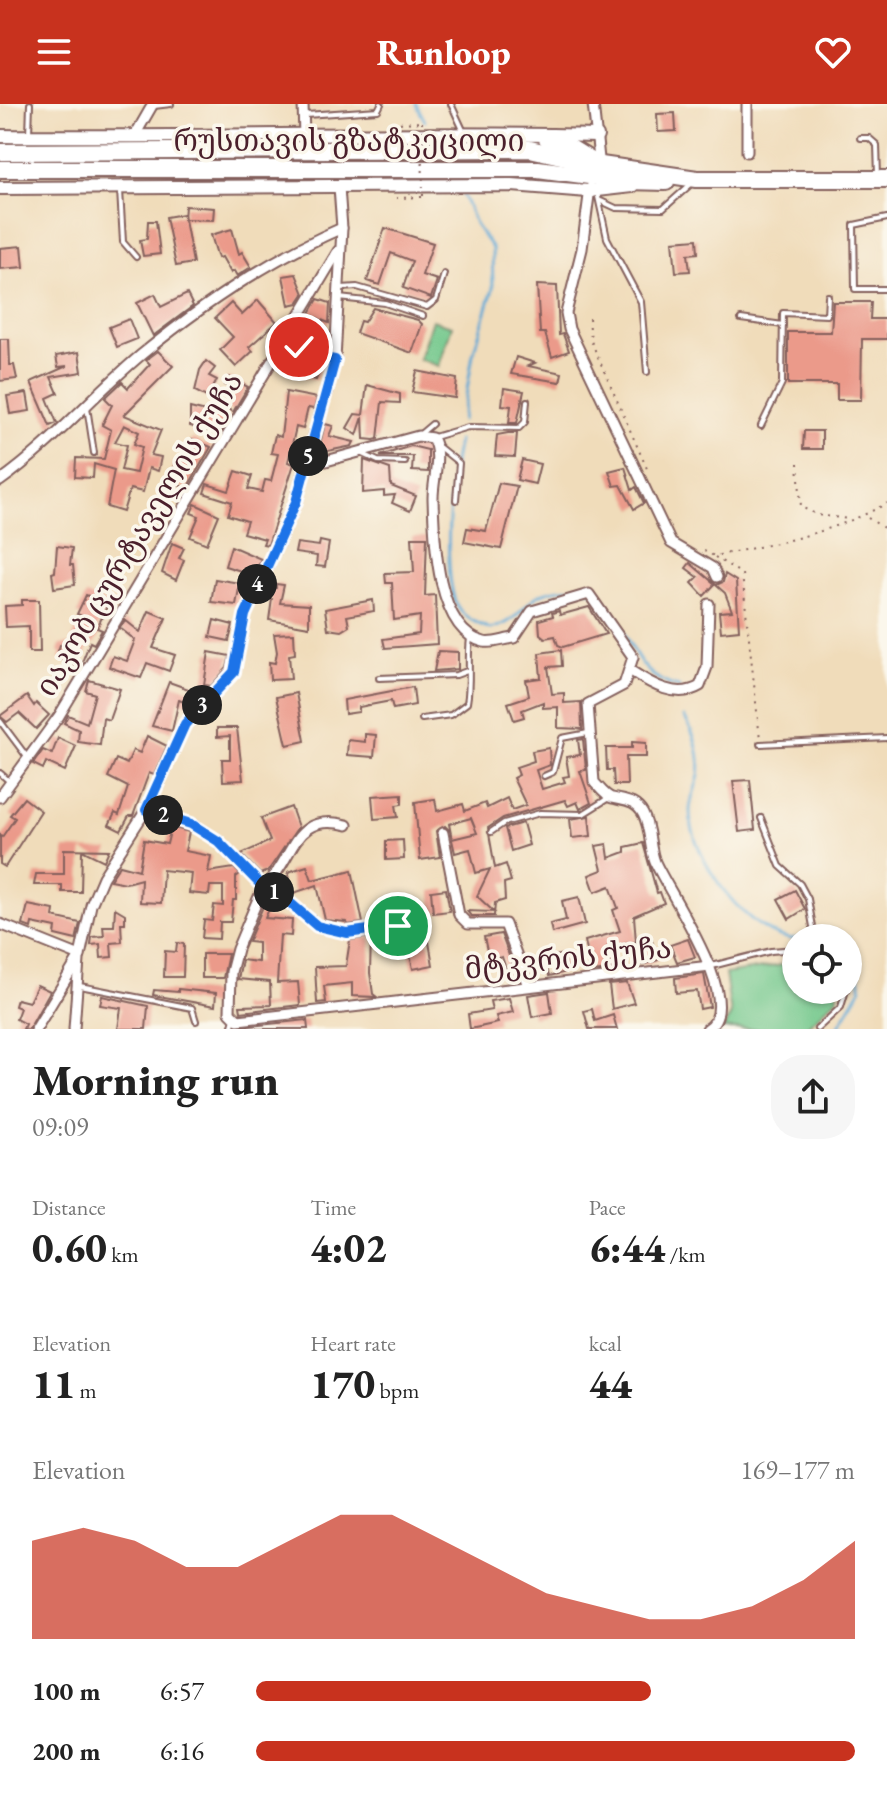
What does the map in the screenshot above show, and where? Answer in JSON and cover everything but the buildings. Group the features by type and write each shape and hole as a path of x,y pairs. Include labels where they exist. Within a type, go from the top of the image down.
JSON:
{"highway":[{"name":"რუსთავის გზატკეცილი","path":"0,152 530,149 596,185 689,182 697,179"},
{"name":"რუსთავის გზატკეცილი","path":"0,152 113,169 538,169 596,185 697,179 882,179"}],"street":[{"path":"303,104 304,136"},
{"path":"593,104 597,136 596,185 566,313 569,329 671,543 713,568 717,577"},
{"path":"747,104 747,152"},
{"path":"134,137 152,105"},
{"path":"0,152 29,136 304,136 464,132 597,136"},
{"path":"527,134 573,147 596,185"},
{"path":"0,188 596,185"},
{"path":"74,1029 80,956 91,905 103,877 146,810 185,724 234,672 245,615 296,502 335,360 338,251 342,228 339,187"},
{"path":"0,481 87,407 141,355 231,289 292,250 342,228"},
{"name":"იაკობ ცურტაველის ქუჩა","path":"0,797 59,716 338,251"},
{"path":"307,459 326,461 418,436 434,442 433,499 442,591 452,618 470,636 485,643 514,638 532,611 589,594 633,657 624,685 588,704 594,782 610,798 631,802 643,813 654,859 710,966 719,1008 712,1026 707,1029"},
{"path":"631,671 674,692 689,693 700,686 707,667 709,604"},
{"path":"146,810 191,824 218,841 263,887 282,896 317,926 347,933 398,926"},
{"path":"234,1017 230,1012 231,972 263,887 273,879 298,836 314,823 332,821 347,825"},
{"path":"443,833 459,915 468,924 505,924 528,986"},
{"path":"0,924 80,956"},
{"path":"36,1029 80,956"},
{"name":"მტკვრის ქუჩა","path":"234,1017 238,1020 710,966"}],"lane":[{"path":"29,136 30,104"},
{"path":"152,105 171,104"},
{"path":"304,116 378,110 381,104"},
{"path":"451,104 464,132"},
{"path":"860,138 869,138 877,145 882,179"},
{"path":"596,185 616,208 663,209 697,179"},
{"path":"596,185 607,238 641,302 647,372"},
{"path":"120,187 123,242 136,257"},
{"path":"887,218 854,225 855,289 887,289"},
{"path":"339,293 357,287 427,307 436,300 444,274"},
{"path":"339,293 385,303 423,316"},
{"path":"761,426 782,383 783,313 827,315 828,296"},
{"path":"741,319 783,325"},
{"path":"316,327 307,325 302,330 301,352 335,360"},
{"path":"456,500 459,463 434,442 468,427 519,428 525,422 527,401"},
{"path":"87,407 94,453"},
{"path":"418,436 432,424"},
{"path":"359,452 378,461 405,462"},
{"path":"422,719 451,715 467,703 470,636"},
{"path":"379,678 456,675 467,671"},
{"path":"0,721 28,758"},
{"path":"544,776 553,772 562,738 590,732"},
{"path":"760,744 887,738"},
{"path":"0,773 11,783"},
{"path":"491,832 504,823 540,813 583,814 610,798"},
{"path":"761,818 780,866 800,884 808,899 812,924"},
{"path":"710,966 782,950"},
{"path":"77,985 192,1008 196,1021"},
{"path":"817,1029 842,1004"},
{"path":"231,1029 234,1017"}],"path":[{"path":"392,123 422,122 423,197 396,198"},
{"path":"589,318 591,341 648,472"},
{"path":"798,463 801,507 818,515 850,519 866,517 887,503"},
{"path":"866,517 887,530"},
{"path":"714,556 801,539 850,519"},
{"path":"702,550 742,574 760,744"}],"green space":[{"path":"432,320 452,326 439,366 419,359"},
{"path":"782,965 782,1004 831,1004 804,1029 723,1029 731,1014 725,974"}],"waterway":[{"path":"416,104 425,121"},
{"path":"462,420 473,354 493,289 492,248 476,226 463,194"},
{"path":"458,441 450,501 449,552 453,595 462,613 490,629 509,621 533,599 547,592 566,588 592,591 609,607 640,661 662,681 679,687"},
{"path":"684,717 694,737 699,760 699,775 690,811 700,850 711,872 742,911 782,936"},
{"path":"837,1029 852,1004"}],"route":[{"path":"299,347 306,355 335,360 296,502 265,563 245,615 234,672 185,724 146,810 191,824 218,841 263,887 282,896 317,926 347,933 398,926"}]}
